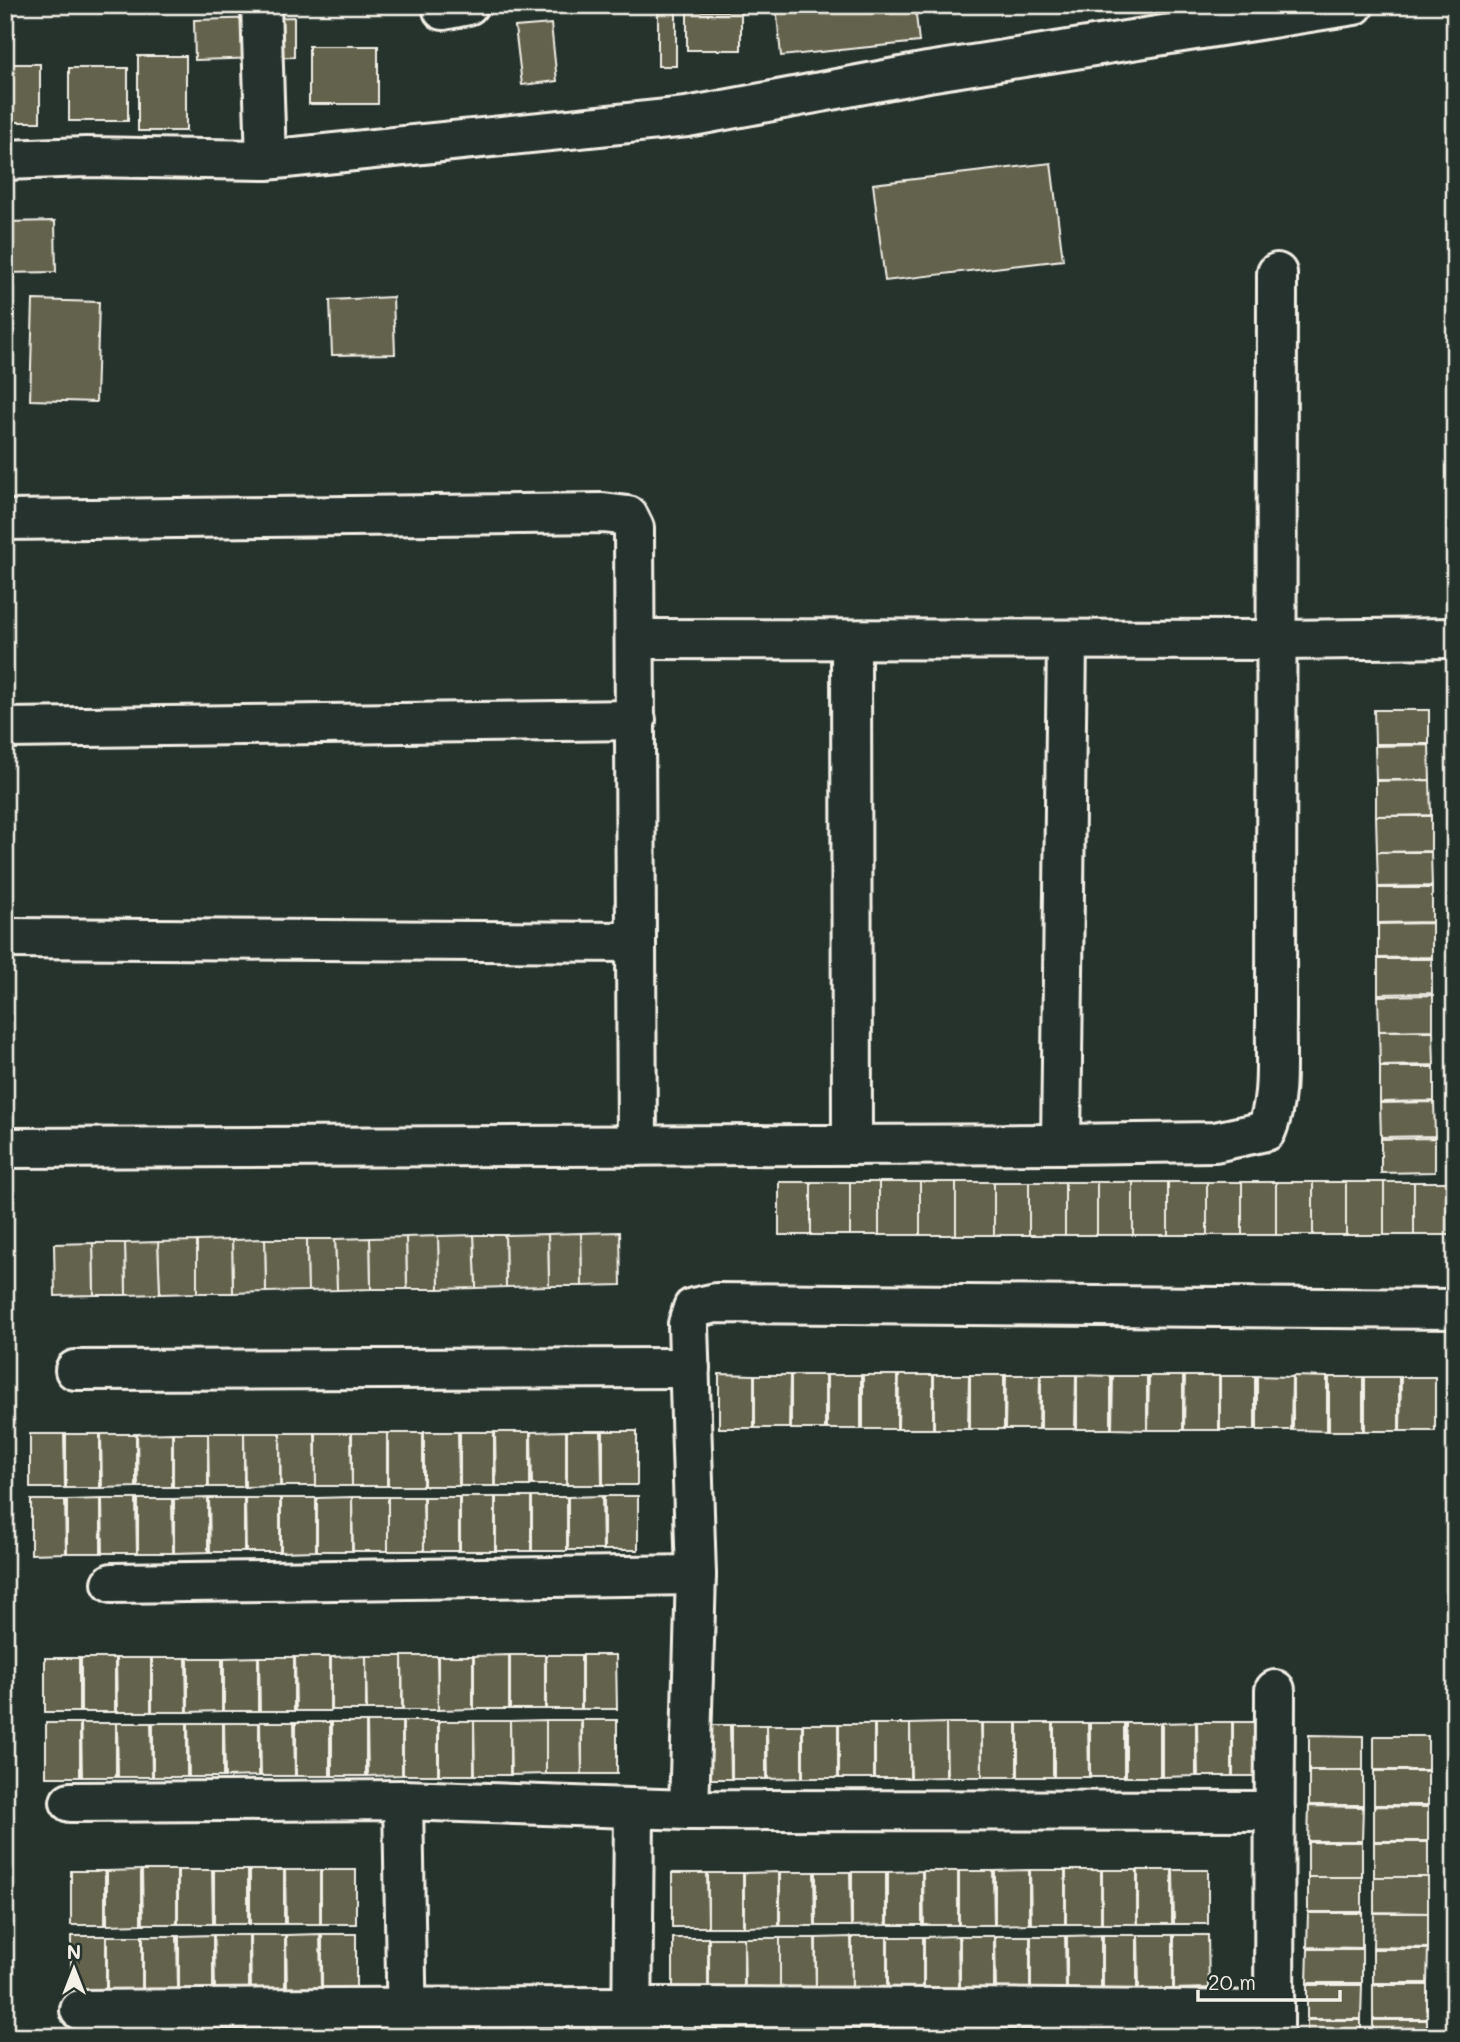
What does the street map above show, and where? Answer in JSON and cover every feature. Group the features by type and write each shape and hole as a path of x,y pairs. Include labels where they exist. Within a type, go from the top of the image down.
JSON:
{"street":[{"path":"261,5 266,160"},
{"path":"443,5 443,9 468,5"},
{"path":"5,160 86,157 266,160 687,117 928,72 1354,5"},
{"path":"5,1148 1061,1144 1215,1142 1266,1132 1271,1121 1275,1082 1277,273"},
{"path":"5,520 603,513 628,516 634,528 636,639 637,1146"},
{"path":"636,639 1455,638"},
{"path":"851,640 852,1145"},
{"path":"1061,1144 1067,640"},
{"path":"5,727 636,720"},
{"path":"5,938 636,942"},
{"path":"689,1810 696,1575 688,1324 693,1308 716,1304 1455,1309"},
{"path":"75,1370 690,1368"},
{"path":"112,1583 696,1575"},
{"path":"80,2010 407,2022 631,2022 980,2007 1274,2024 1275,1690"},
{"path":"70,1802 403,1800 689,1810 1275,1811"},
{"path":"403,1800 407,2022"},
{"path":"631,2022 634,1809"}],"building":[{"path":"776,5 915,5 919,42 781,56"},
{"path":"658,7 676,7 676,66 658,66"},
{"path":"687,11 741,11 741,50 687,50"},
{"path":"294,17 294,57 195,60 194,20"},
{"path":"551,24 557,81 522,85 515,27"},
{"path":"309,46 378,46 378,104 309,104"},
{"path":"138,56 186,56 186,131 138,131"},
{"path":"5,64 40,64 40,122 5,122"},
{"path":"69,68 128,68 128,121 69,121"},
{"path":"1051,163 1063,260 885,281 873,184"},
{"path":"55,221 56,272 6,273 5,222"},
{"path":"393,297 395,354 332,355 330,300"},
{"path":"33,300 99,302 96,402 30,400"},
{"path":"1374,710 1429,710 1429,744 1375,744"},
{"path":"1429,745 1430,780 1376,780 1375,746"},
{"path":"1430,780 1431,815 1376,816 1376,781"},
{"path":"1376,816 1431,816 1431,851 1377,852"},
{"path":"1377,852 1431,852 1432,886 1378,887"},
{"path":"1378,888 1432,888 1432,922 1378,923"},
{"path":"1432,923 1432,957 1378,958 1378,924"},
{"path":"1378,959 1432,959 1432,993 1378,994"},
{"path":"1433,995 1433,1030 1379,1031 1378,996"},
{"path":"1379,1031 1433,1031 1434,1065 1380,1066"},
{"path":"1380,1067 1434,1067 1434,1101 1380,1102"},
{"path":"1434,1102 1435,1136 1381,1137 1380,1103"},
{"path":"1435,1138 1435,1172 1381,1173 1381,1139"},
{"path":"779,1182 811,1182 811,1235 779,1235"},
{"path":"811,1182 850,1182 850,1235 811,1235"},
{"path":"850,1182 879,1182 879,1235 850,1235"},
{"path":"879,1182 920,1182 920,1235 879,1235"},
{"path":"920,1182 956,1182 956,1235 920,1235"},
{"path":"956,1182 994,1182 994,1235 956,1235"},
{"path":"994,1182 1029,1182 1029,1235 994,1235"},
{"path":"1029,1182 1065,1182 1065,1235 1029,1235"},
{"path":"1065,1182 1097,1182 1097,1235 1065,1235"},
{"path":"1097,1182 1133,1182 1133,1235 1097,1235"},
{"path":"1133,1182 1168,1182 1168,1235 1133,1235"},
{"path":"1168,1182 1207,1182 1207,1235 1168,1235"},
{"path":"1207,1182 1242,1182 1242,1235 1207,1235"},
{"path":"1242,1182 1276,1182 1276,1235 1242,1235"},
{"path":"1276,1182 1313,1182 1313,1235 1276,1235"},
{"path":"1313,1182 1346,1182 1346,1235 1313,1235"},
{"path":"1346,1182 1384,1182 1384,1235 1346,1235"},
{"path":"1384,1182 1414,1182 1414,1235 1384,1235"},
{"path":"1414,1182 1455,1182 1455,1235 1414,1235"},
{"path":"620,1232 621,1285 582,1286 581,1233"},
{"path":"581,1233 582,1286 549,1286 548,1234"},
{"path":"548,1234 549,1286 506,1287 505,1235"},
{"path":"474,1235 505,1235 506,1287 476,1288"},
{"path":"474,1235 476,1288 439,1289 438,1236"},
{"path":"438,1236 439,1289 407,1289 406,1237"},
{"path":"406,1237 407,1289 371,1289 370,1238"},
{"path":"370,1238 371,1289 337,1290 335,1239"},
{"path":"265,1239 307,1239 308,1291 266,1292"},
{"path":"265,1239 266,1292 233,1293 232,1240"},
{"path":"307,1239 335,1239 337,1290 308,1291"},
{"path":"232,1240 233,1293 197,1293 197,1241"},
{"path":"197,1241 197,1293 160,1294 158,1242"},
{"path":"158,1242 160,1294 126,1295 125,1243"},
{"path":"93,1243 125,1243 126,1295 94,1295"},
{"path":"93,1243 94,1295 55,1296 54,1244"},
{"path":"719,1374 754,1375 754,1428 719,1428"},
{"path":"755,1375 790,1375 789,1428 755,1428"},
{"path":"791,1375 825,1375 825,1429 791,1429"},
{"path":"827,1375 861,1375 861,1429 827,1429"},
{"path":"863,1375 897,1375 897,1429 863,1429"},
{"path":"899,1375 933,1375 933,1429 898,1429"},
{"path":"934,1375 969,1375 968,1429 934,1429"},
{"path":"970,1375 1004,1375 1004,1429 970,1429"},
{"path":"1006,1375 1040,1375 1039,1429 1005,1429"},
{"path":"1041,1375 1076,1375 1075,1429 1041,1429"},
{"path":"1077,1375 1111,1376 1111,1429 1077,1429"},
{"path":"1113,1376 1147,1376 1147,1430 1112,1429"},
{"path":"1149,1376 1183,1376 1183,1430 1148,1430"},
{"path":"1185,1376 1219,1376 1219,1430 1184,1430"},
{"path":"1220,1376 1255,1376 1255,1430 1220,1430"},
{"path":"1257,1376 1292,1377 1291,1430 1257,1430"},
{"path":"1293,1376 1327,1377 1327,1431 1293,1430"},
{"path":"1329,1377 1363,1377 1363,1431 1329,1431"},
{"path":"1365,1377 1399,1377 1399,1431 1365,1431"},
{"path":"1401,1377 1435,1377 1435,1431 1400,1431"},
{"path":"566,1431 566,1485 532,1485 531,1432"},
{"path":"567,1431 601,1431 602,1485 567,1485"},
{"path":"603,1431 637,1431 637,1485 603,1485"},
{"path":"424,1432 458,1432 459,1486 424,1486"},
{"path":"460,1432 494,1432 494,1486 460,1486"},
{"path":"495,1432 530,1432 530,1486 496,1486"},
{"path":"172,1433 172,1487 138,1487 137,1434"},
{"path":"173,1433 208,1433 208,1487 173,1487"},
{"path":"208,1433 244,1433 244,1487 209,1487"},
{"path":"244,1433 280,1433 280,1486 245,1487"},
{"path":"280,1433 315,1433 316,1486 281,1486"},
{"path":"316,1433 351,1433 352,1486 316,1486"},
{"path":"352,1433 387,1433 387,1486 352,1486"},
{"path":"388,1433 423,1433 423,1486 388,1486"},
{"path":"30,1434 64,1434 65,1488 30,1488"},
{"path":"66,1434 100,1434 100,1488 66,1488"},
{"path":"101,1434 136,1434 136,1487 102,1488"},
{"path":"602,1496 603,1550 568,1550 568,1497"},
{"path":"604,1496 638,1496 638,1550 604,1550"},
{"path":"352,1497 388,1497 388,1551 353,1551"},
{"path":"352,1497 352,1551 317,1551 317,1498"},
{"path":"388,1497 423,1497 424,1551 388,1551"},
{"path":"424,1497 459,1497 459,1551 424,1551"},
{"path":"460,1497 495,1497 495,1551 460,1551"},
{"path":"496,1497 531,1497 531,1551 496,1551"},
{"path":"532,1497 567,1497 567,1551 532,1551"},
{"path":"208,1498 208,1552 174,1553 174,1499"},
{"path":"209,1498 244,1498 244,1552 210,1552"},
{"path":"245,1498 280,1498 280,1552 246,1552"},
{"path":"281,1498 316,1498 316,1551 281,1552"},
{"path":"101,1499 101,1553 67,1553 67,1500"},
{"path":"102,1499 136,1499 137,1553 103,1553"},
{"path":"138,1499 172,1499 173,1553 138,1553"},
{"path":"31,1500 65,1500 66,1553 31,1554"},
{"path":"509,1655 509,1709 474,1709 474,1656"},
{"path":"510,1655 545,1655 545,1709 510,1709"},
{"path":"546,1655 581,1655 581,1709 546,1709"},
{"path":"582,1655 616,1655 617,1709 582,1709"},
{"path":"366,1656 366,1710 331,1710 331,1657"},
{"path":"366,1656 402,1656 402,1710 367,1710"},
{"path":"402,1656 437,1656 438,1710 403,1710"},
{"path":"438,1656 473,1656 473,1709 438,1710"},
{"path":"258,1657 258,1711 224,1711 224,1658"},
{"path":"259,1657 294,1657 294,1711 260,1711"},
{"path":"295,1657 330,1657 330,1711 296,1711"},
{"path":"45,1658 79,1658 79,1712 45,1712"},
{"path":"81,1658 115,1658 115,1712 81,1712"},
{"path":"116,1658 151,1658 151,1712 117,1712"},
{"path":"152,1658 186,1658 187,1712 152,1712"},
{"path":"188,1658 222,1658 222,1711 188,1712"},
{"path":"546,1720 581,1720 582,1774 546,1774"},
{"path":"546,1720 546,1774 511,1775 510,1721"},
{"path":"582,1720 617,1720 617,1774 582,1774"},
{"path":"403,1721 438,1721 438,1775 403,1775"},
{"path":"439,1721 474,1721 474,1775 439,1775"},
{"path":"474,1721 510,1721 510,1775 475,1775"},
{"path":"260,1722 294,1722 295,1776 261,1776"},
{"path":"296,1722 330,1722 330,1776 296,1776"},
{"path":"332,1722 366,1722 366,1776 332,1776"},
{"path":"367,1722 402,1722 402,1775 368,1776"},
{"path":"1196,1722 1196,1776 1162,1777 1162,1723"},
{"path":"1197,1722 1232,1722 1232,1776 1198,1776"},
{"path":"1233,1722 1267,1722 1268,1776 1233,1776"},
{"path":"46,1723 80,1723 80,1777 46,1777"},
{"path":"81,1723 116,1723 116,1777 82,1777"},
{"path":"117,1723 151,1723 152,1777 118,1777"},
{"path":"153,1723 187,1723 187,1777 153,1777"},
{"path":"188,1723 223,1723 223,1777 189,1777"},
{"path":"224,1723 259,1723 259,1776 225,1777"},
{"path":"946,1723 946,1777 911,1778 910,1724"},
{"path":"946,1723 981,1723 982,1777 947,1777"},
{"path":"982,1723 1017,1723 1017,1777 982,1777"},
{"path":"1018,1723 1053,1723 1053,1777 1018,1777"},
{"path":"1054,1723 1088,1723 1089,1777 1054,1777"},
{"path":"1090,1723 1124,1723 1124,1777 1090,1777"},
{"path":"1126,1723 1160,1723 1160,1777 1126,1777"},
{"path":"803,1724 838,1724 838,1778 803,1778"},
{"path":"839,1724 874,1724 874,1778 839,1778"},
{"path":"875,1724 910,1724 910,1778 875,1778"},
{"path":"696,1725 730,1725 731,1779 696,1779"},
{"path":"732,1725 766,1725 766,1779 732,1779"},
{"path":"767,1725 802,1725 802,1778 768,1779"},
{"path":"1309,1735 1363,1736 1363,1770 1309,1770"},
{"path":"1374,1736 1428,1736 1428,1770 1374,1770"},
{"path":"1309,1771 1363,1771 1363,1805 1309,1805"},
{"path":"1374,1771 1428,1771 1428,1805 1374,1805"},
{"path":"1309,1806 1363,1807 1362,1841 1308,1841"},
{"path":"1374,1806 1428,1807 1428,1841 1374,1841"},
{"path":"1308,1842 1362,1842 1362,1877 1308,1877"},
{"path":"1374,1842 1428,1842 1428,1877 1374,1877"},
{"path":"141,1870 141,1924 107,1925 107,1871"},
{"path":"142,1870 177,1870 177,1924 143,1924"},
{"path":"178,1870 212,1870 213,1924 178,1924"},
{"path":"214,1870 248,1870 248,1924 214,1924"},
{"path":"250,1870 284,1870 284,1924 250,1924"},
{"path":"285,1870 320,1870 320,1924 286,1924"},
{"path":"321,1870 356,1870 356,1924 321,1924"},
{"path":"1029,1870 1029,1924 995,1925 995,1871"},
{"path":"1030,1870 1065,1870 1065,1924 1031,1924"},
{"path":"1066,1870 1101,1870 1101,1924 1066,1924"},
{"path":"1102,1870 1137,1870 1137,1924 1102,1924"},
{"path":"1138,1870 1172,1870 1172,1924 1138,1924"},
{"path":"1173,1870 1208,1870 1208,1924 1174,1924"},
{"path":"71,1871 105,1871 105,1925 71,1925"},
{"path":"922,1871 922,1925 888,1925 888,1872"},
{"path":"923,1871 958,1871 958,1925 924,1925"},
{"path":"959,1871 993,1871 994,1925 959,1925"},
{"path":"779,1872 779,1926 744,1927 744,1873"},
{"path":"780,1872 814,1872 815,1926 780,1926"},
{"path":"816,1872 850,1872 851,1926 816,1926"},
{"path":"852,1872 886,1872 886,1925 852,1926"},
{"path":"672,1873 707,1873 708,1927 672,1927"},
{"path":"708,1873 743,1873 743,1927 708,1927"},
{"path":"1308,1877 1362,1877 1362,1912 1308,1912"},
{"path":"1374,1877 1428,1877 1428,1913 1374,1912"},
{"path":"1308,1913 1362,1913 1362,1948 1307,1947"},
{"path":"1374,1913 1428,1913 1428,1948 1373,1947"},
{"path":"320,1934 321,1988 287,1989 286,1935"},
{"path":"322,1934 356,1934 356,1988 322,1988"},
{"path":"213,1935 213,1989 179,1989 179,1936"},
{"path":"214,1935 249,1935 249,1989 215,1989"},
{"path":"250,1935 285,1935 285,1989 251,1989"},
{"path":"1101,1935 1101,1989 1067,1989 1067,1936"},
{"path":"1103,1935 1137,1935 1137,1989 1103,1989"},
{"path":"1138,1935 1173,1935 1173,1989 1139,1989"},
{"path":"1174,1935 1208,1935 1209,1988 1174,1989"},
{"path":"71,1936 106,1936 106,1990 71,1990"},
{"path":"107,1936 142,1936 142,1990 107,1990"},
{"path":"143,1936 177,1936 178,1989 143,1990"},
{"path":"958,1936 959,1990 924,1991 924,1937"},
{"path":"960,1936 994,1936 994,1990 960,1990"},
{"path":"995,1936 1030,1936 1030,1990 996,1990"},
{"path":"1031,1936 1065,1936 1066,1989 1031,1990"},
{"path":"851,1937 852,1991 816,1991 816,1938"},
{"path":"852,1937 887,1937 887,1991 852,1991"},
{"path":"888,1937 923,1937 923,1991 888,1991"},
{"path":"673,1938 708,1938 708,1992 673,1992"},
{"path":"709,1938 744,1938 744,1992 709,1992"},
{"path":"744,1938 780,1938 780,1992 745,1992"},
{"path":"780,1938 815,1938 816,1991 780,1992"},
{"path":"1308,1949 1362,1949 1362,1983 1307,1983"},
{"path":"1373,1949 1428,1949 1427,1983 1373,1983"},
{"path":"1307,1985 1362,1985 1361,2019 1307,2019"},
{"path":"1373,1985 1427,1985 1427,2019 1373,2019"},
{"path":"1307,2020 1361,2020 1361,2037 1307,2037"},
{"path":"1373,2020 1427,2020 1427,2037 1373,2037"}]}
